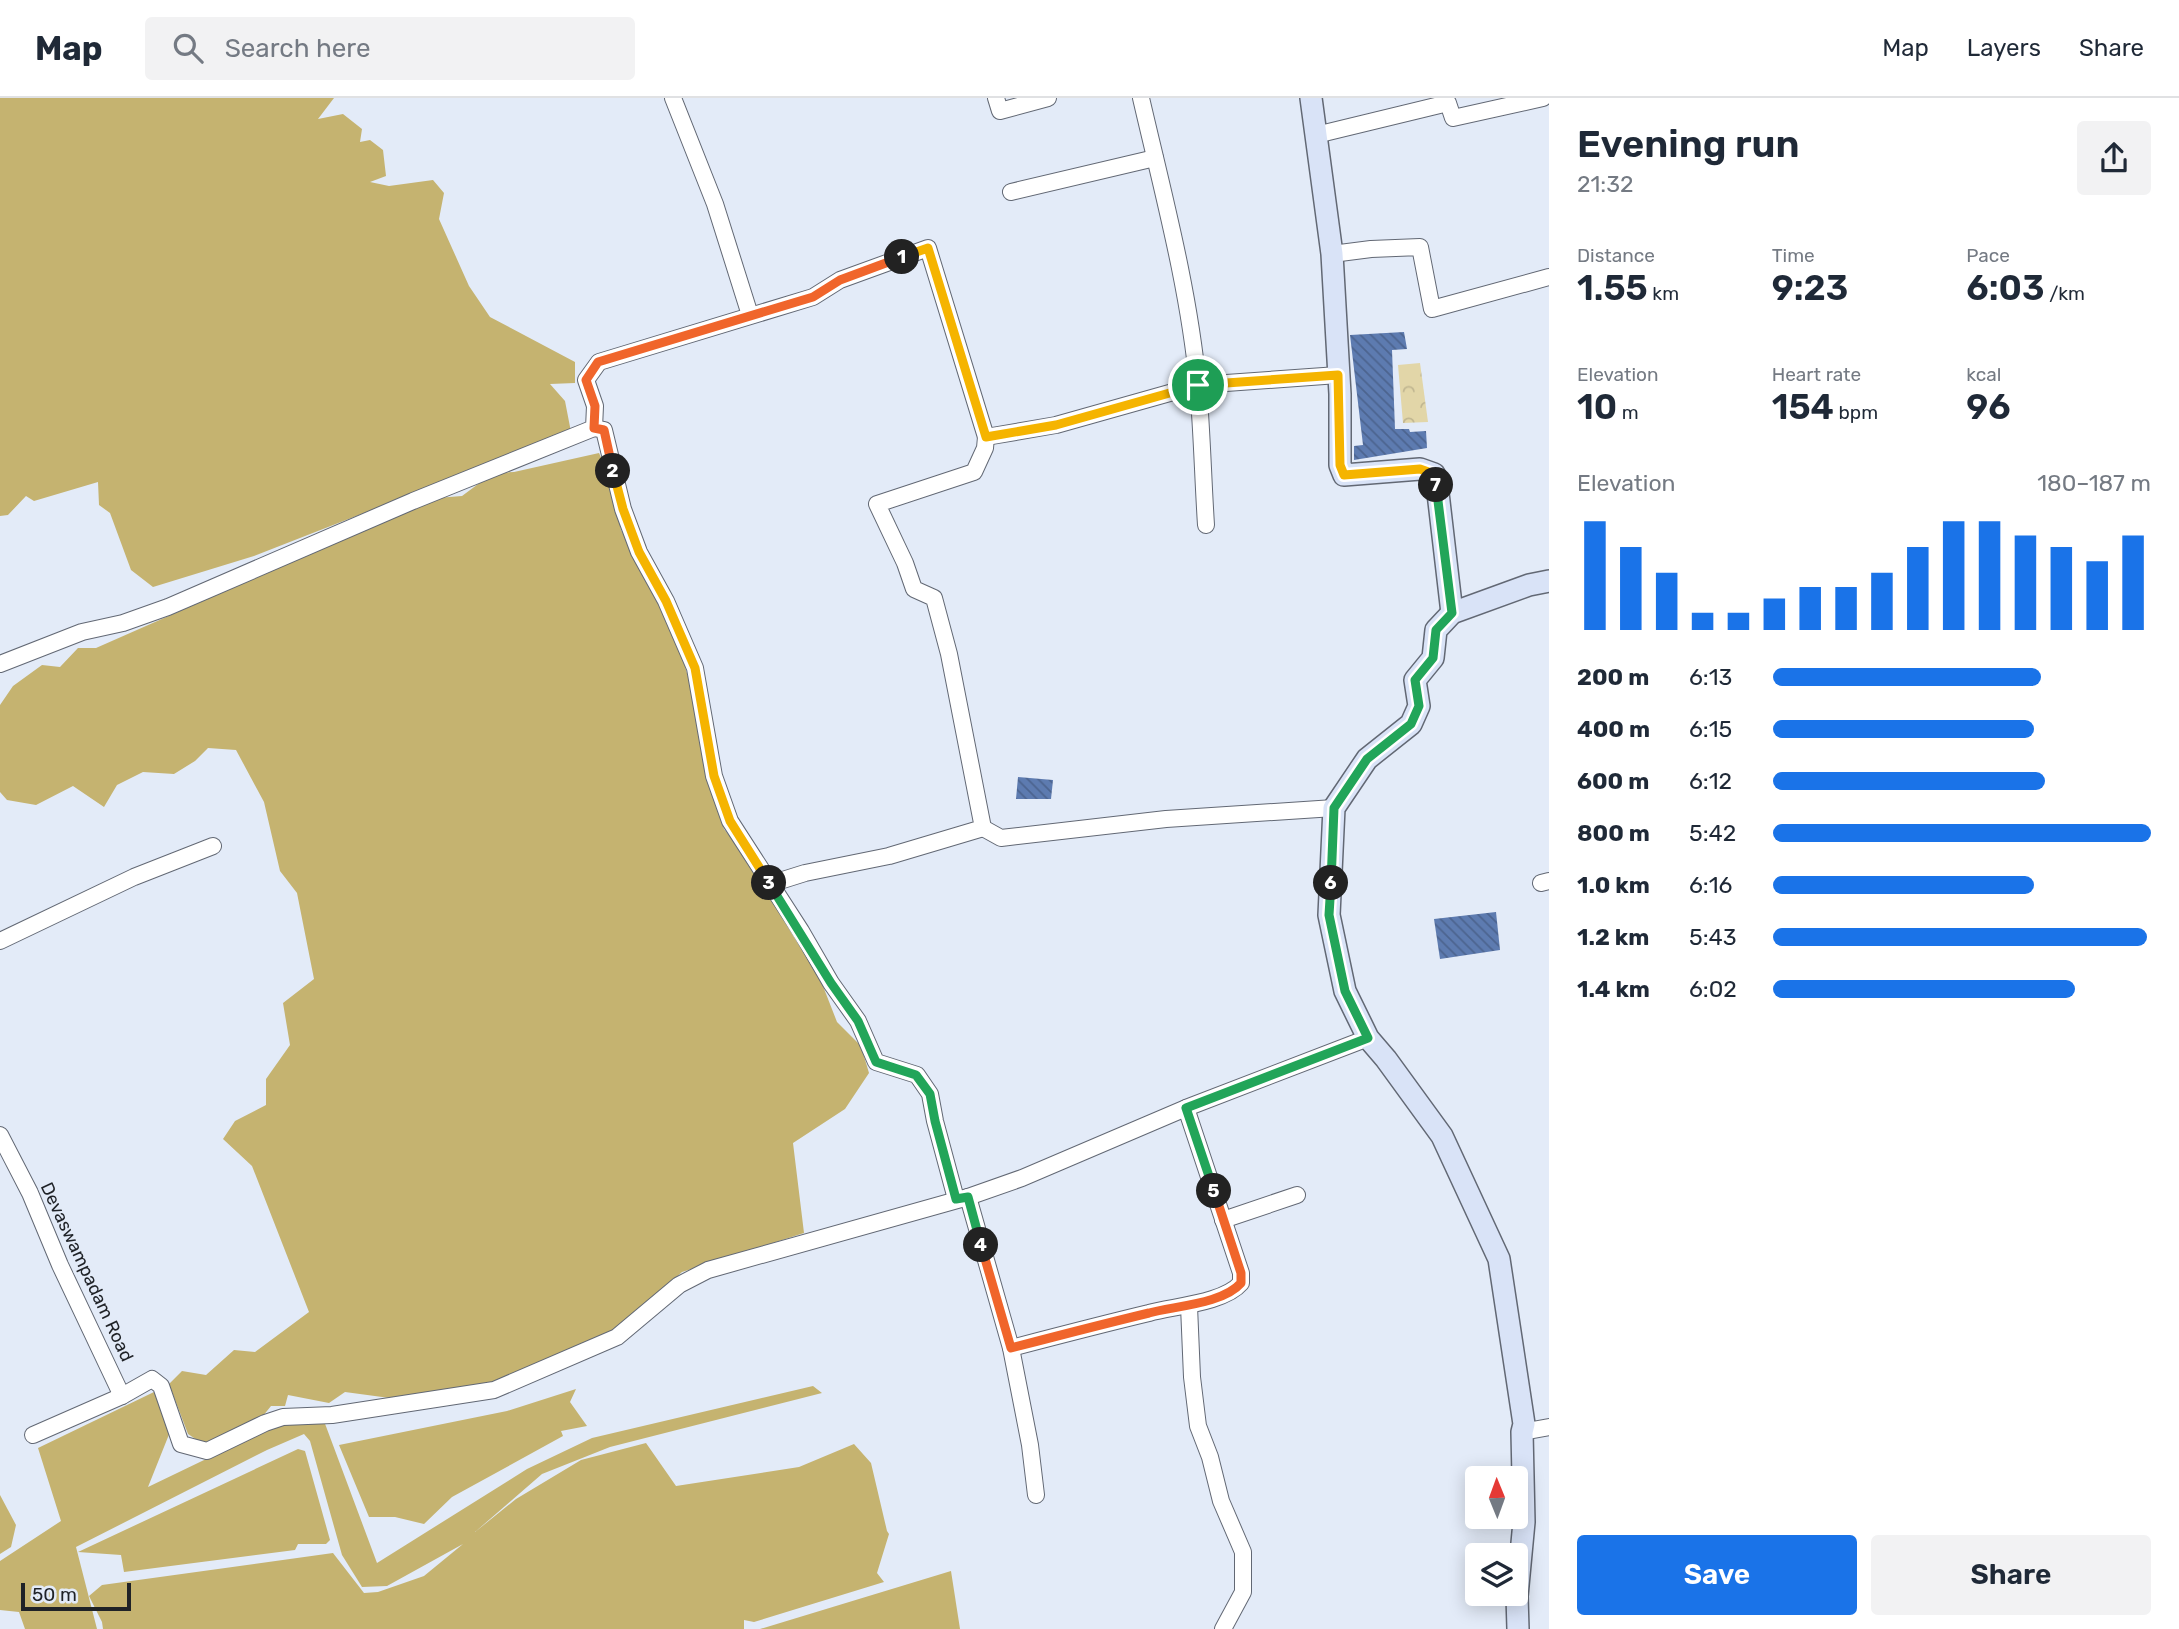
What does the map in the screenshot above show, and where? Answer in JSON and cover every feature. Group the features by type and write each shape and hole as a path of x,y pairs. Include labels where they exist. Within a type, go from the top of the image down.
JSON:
{"street":[{"path":"673,98 715,204 750,315"},
{"path":"996,98 1000,111 1048,98"},
{"path":"1141,98 1185,299 1198,385 1206,525"},
{"path":"1311,98 1332,254 1340,465 1344,475 1420,469 1434,474 1452,613"},
{"path":"1316,135 1448,103 1453,118 1543,98"},
{"path":"1011,192 1155,158"},
{"path":"1332,254 1420,247 1432,309 1549,277"},
{"path":"594,428 595,406 586,380 598,362 813,297 840,280 928,248 986,437 985,448 974,472 877,504 905,563 914,589 934,598 949,654 983,828"},
{"path":"986,437 1056,425 1198,385 1338,375"},
{"path":"0,664 82,632 123,623 168,607 401,505 594,428 604,430 616,483 631,530 695,668 714,776 730,821 831,983 858,1021 876,1062 916,1075 930,1094 935,1121 1011,1348 1030,1445 1036,1495"},
{"path":"1518,1629 1517,1596 1524,1522 1524,1424 1499,1259 1442,1136 1368,1038 1345,991 1329,915 1334,808 1367,759 1411,724 1419,706 1415,680 1433,658 1436,630 1452,613 1529,585 1549,581"},
{"path":"770,884 805,873 889,856 983,828 1001,838 1166,819 1334,808"},
{"path":"0,941 134,877 213,846"},
{"path":"33,1435 122,1396 152,1379 161,1386 181,1444 207,1451 283,1417 332,1415 494,1390 617,1337 679,1285 708,1270 962,1198 1022,1178 1186,1108 1368,1038"},
{"path":"1011,1348 1152,1312 1189,1306 1236,1290 1241,1283 1241,1273 1186,1108"},
{"name":"Devaswampadam Road","path":"0,1135 30,1193 60,1265 122,1396"},
{"path":"1223,1220 1297,1195"},
{"path":"1189,1306 1192,1377 1198,1426 1210,1457 1221,1501 1243,1552 1242,1592 1223,1629"},
{"path":"1522,1432 1549,1427"}],"green space":[{"path":"1420,363 1428,422 1403,423 1398,365"}],"shaded area":[{"path":"0,98 334,98 318,119 343,114 362,129 360,142 370,140 383,150 386,176 370,182 389,186 433,180 444,193 439,219 469,286 490,317 575,362 575,383 550,384 565,401 571,432 254,556 153,587 131,570 110,513 99,505 98,482 34,501 26,496 8,515 0,516"},
{"path":"599,453 611,479 621,530 675,631 694,698 709,785 724,829 739,848 821,981 837,1022 861,1046 869,1073 845,1109 793,1143 804,1233 682,1272 608,1338 488,1389 397,1399 345,1392 329,1403 288,1395 285,1406 271,1406 254,1427 210,1443 200,1442 188,1434 169,1384 182,1371 206,1375 234,1350 255,1352 309,1312 252,1166 223,1139 235,1121 266,1105 266,1079 290,1045 283,1003 314,979 297,893 280,871 264,802 236,750 208,748 195,761 174,774 143,772 117,785 104,807 73,786 36,805 7,800 0,792 0,705 13,686 42,665 60,667 78,648 96,648 437,498 462,496 493,473 514,472"},
{"path":"813,1386 822,1393 610,1447 542,1474 475,1532 516,1499 581,1460 646,1443 676,1486 799,1467 854,1444 871,1463 889,1534 877,1573 884,1582 754,1622 744,1620 744,1629 103,1629 89,1596 102,1585 333,1553 364,1593 378,1592 424,1576 463,1544 387,1586 362,1587 342,1555 310,1441 304,1434 76,1547 97,1629 25,1629 19,1612 0,1610 0,1561 61,1521 38,1448 154,1392 172,1427 148,1487 285,1421 324,1421 377,1563 527,1469 592,1438"},
{"path":"576,1389 570,1402 587,1426 561,1431 563,1436 452,1497 424,1524 395,1517 369,1517 339,1445 507,1411"},
{"path":"298,1449 305,1451 330,1540 326,1544 298,1544 295,1550 124,1572 121,1555 78,1552"},
{"path":"0,1495 16,1525 11,1547 0,1554"},
{"path":"951,1571 960,1629 760,1629"}],"building":[{"path":"1404,332 1407,349 1392,350 1395,429 1426,431 1427,448 1354,460 1354,446 1363,445 1350,335"},
{"path":"1018,777 1053,780 1051,799 1016,799"},
{"path":"1496,912 1500,950 1440,959 1434,919"}],"route":[{"path":"928,248 986,437 1056,425 1198,385 1294,376 1338,375 1340,465 1344,475 1420,469 1434,474 1452,613 1436,630 1433,658 1415,680 1419,706 1411,724 1367,759 1334,808 1329,915 1345,991 1368,1038 1186,1108 1241,1273 1241,1283 1236,1290 1189,1306 1152,1312 1011,1348 968,1197 956,1199 930,1094 916,1075 876,1062 858,1021 831,983 730,821 714,776 695,668 666,601 639,552 623,509 604,430 594,428 595,406 586,380 598,362 813,297 840,280 928,248"}]}
